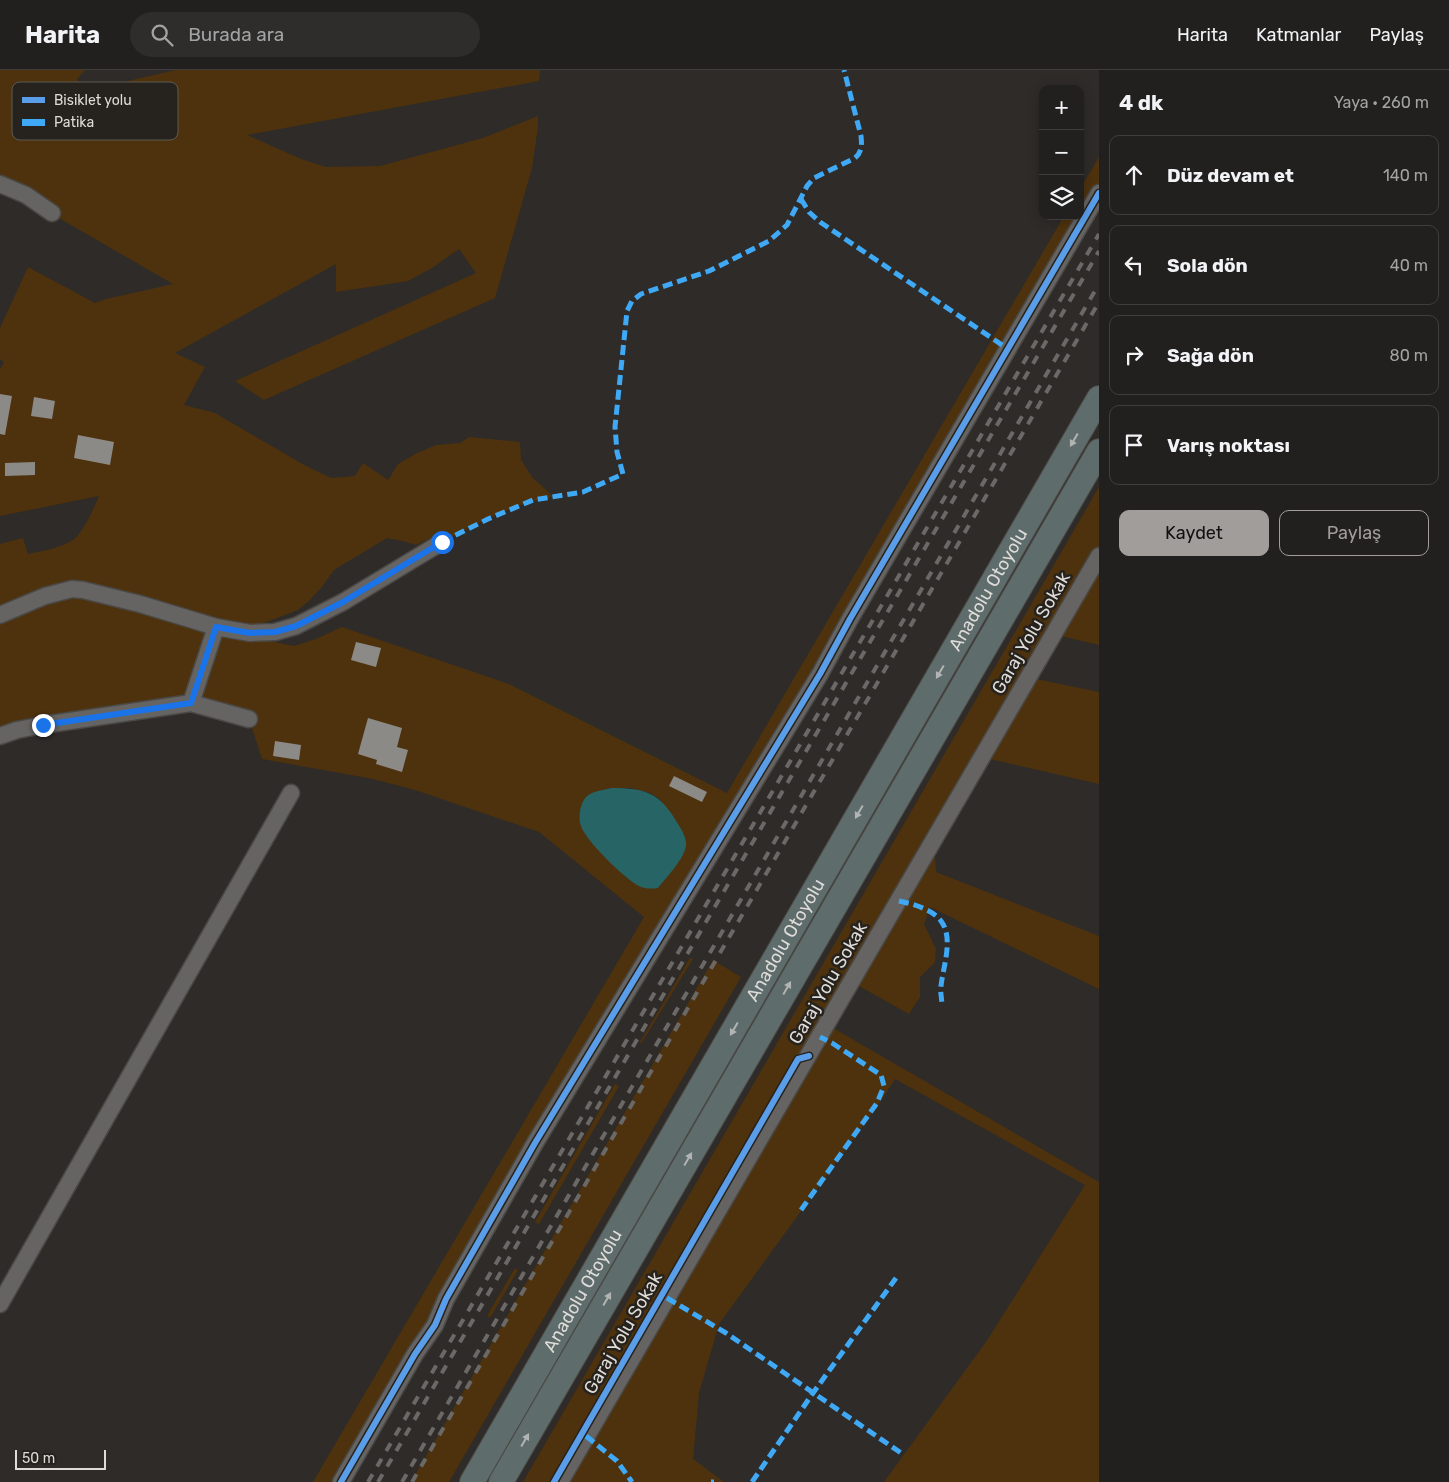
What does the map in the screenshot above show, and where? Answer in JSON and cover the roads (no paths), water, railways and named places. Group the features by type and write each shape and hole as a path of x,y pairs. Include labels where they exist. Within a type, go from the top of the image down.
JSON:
{"highway":[{"name":"Anadolu Otoyolu","path":"472,1482 1099,398"},
{"name":"Anadolu Otoyolu","path":"501,1482 1099,451"}],"street":[{"path":"0,184 26,195 52,213"},
{"path":"341,1482 435,1325 446,1299 535,1143 820,674 850,619 1099,193"},
{"path":"0,616 45,596 72,589 140,604 216,627 250,633 275,632 296,626 343,602 442,542"},
{"name":"Garaj Yolu Sokak","path":"560,1482 1099,556"},
{"path":"191,703 216,627"},
{"path":"0,736 17,730 43,725 191,703 249,719"},
{"path":"0,1304 291,794"}],"water":[{"path":"611,788 634,789 651,794 665,805 683,832 686,843 685,851 658,888 648,889 641,887 625,876 598,850 581,826 580,811 586,797 595,792"}],"railway":[{"path":"368,1482 1099,234"},
{"path":"378,1482 1099,251"},
{"path":"402,1482 1099,284"},
{"path":"412,1482 1099,302"}]}
